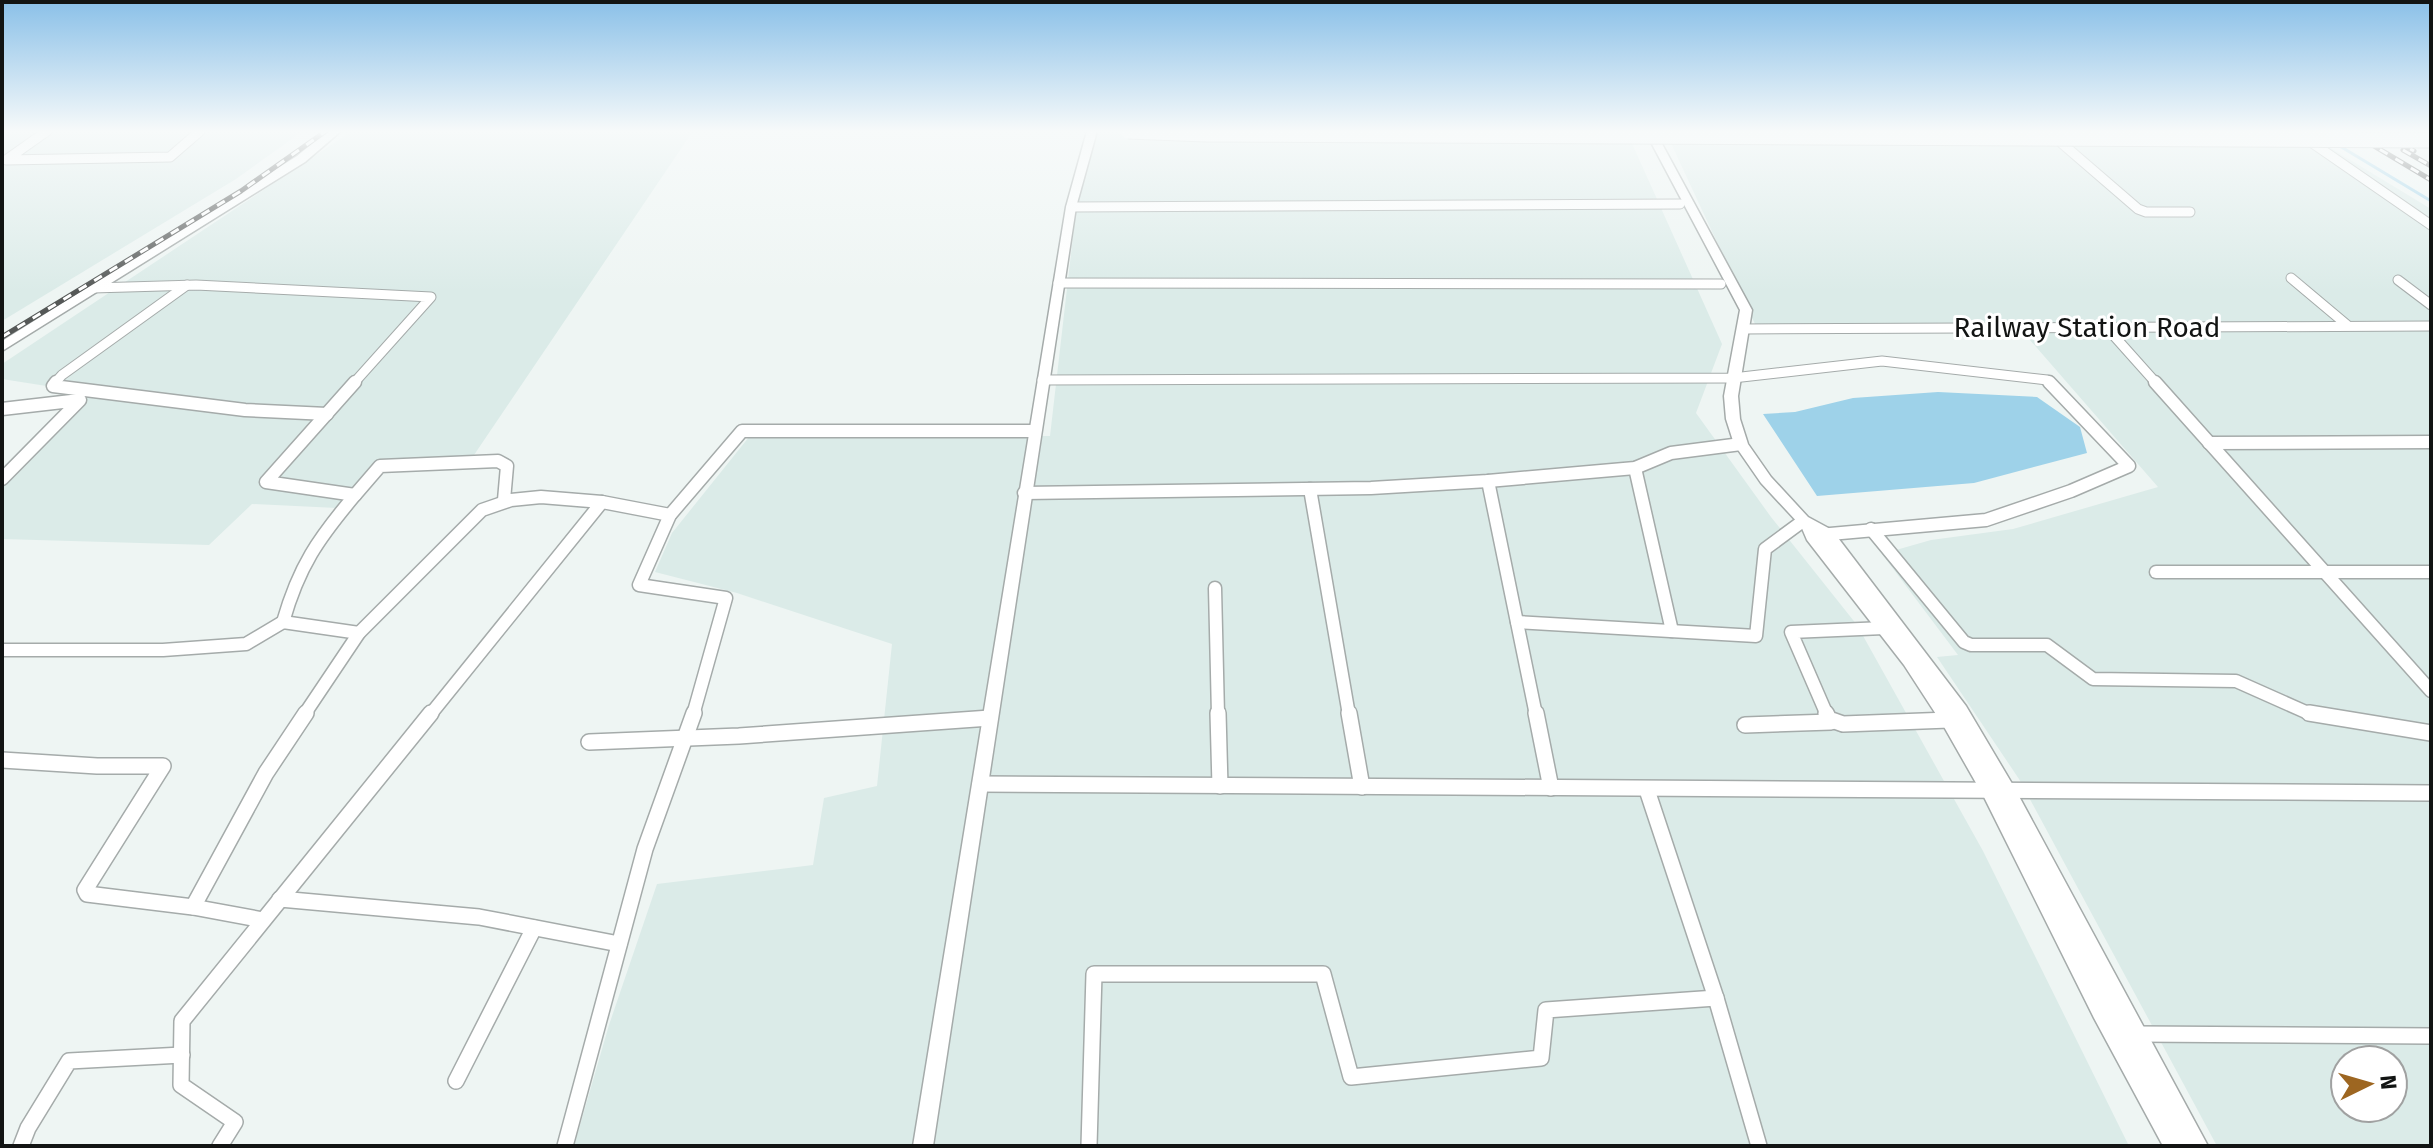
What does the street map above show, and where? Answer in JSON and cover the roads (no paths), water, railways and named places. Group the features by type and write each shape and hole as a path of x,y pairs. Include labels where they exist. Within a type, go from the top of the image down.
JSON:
{"main road":[{"path":"2,347 248,185"},
{"path":"2,335 257,185"},
{"path":"1669,185 1744,324"},
{"path":"1679,185 1746,310 1733,378 1733,419 1741,444 1766,480 1813,529 1942,684 2176,1146"},
{"path":"1813,529 1999,792 2137,1034 2196,1146"}],"street":[{"path":"923,1146 1042,380 1077,185"},
{"path":"2110,185 2138,209 2146,212 2190,212"},
{"path":"2373,185 2431,225"},
{"path":"1071,207 1680,204"},
{"path":"2291,278 2347,325"},
{"path":"2398,280 2431,305"},
{"path":"1058,283 1721,284"},
{"path":"93,288 187,285 431,297 266,482 355,495"},
{"path":"187,285 62,375 53,386 245,410 327,414"},
{"name":"Railway Station Road","path":"1744,324 2107,328 2431,326"},
{"path":"2107,328 2431,691"},
{"path":"1042,380 1733,378 1882,361 2047,380 2129,466 2071,491 1986,520 1871,529 1813,529 1765,549 1756,636 1517,622"},
{"path":"2,409 80,400 2,479"},
{"path":"565,1146 645,849 686,741 726,598 639,585 670,515 742,431 1034,431"},
{"path":"2209,443 2431,442"},
{"path":"1024,493 1310,489 1488,481 1635,468 1671,453 1741,444"},
{"path":"283,622 294,582 317,541 380,466 498,461 507,466 504,500"},
{"path":"1635,468 1672,631"},
{"path":"1488,481 1551,788"},
{"path":"1310,489 1362,787"},
{"path":"193,907 266,773 359,633 482,510 504,500 571,496 670,515"},
{"path":"220,1146 235,1122 181,1085 182,1021 602,502"},
{"path":"1871,529 1964,642 1971,645 2047,645 2093,679 2236,681 2308,713 2431,733"},
{"path":"2156,572 2431,572"},
{"path":"1215,588 1220,786"},
{"path":"2,650 163,650 246,644 283,622 359,633"},
{"path":"1831,722 1791,632 1884,628"},
{"path":"589,742 686,741 786,731 990,718"},
{"path":"1745,725 1949,720"},
{"path":"2,760 97,766 163,766 85,890 87,894 193,907 263,920"},
{"path":"980,784 2431,793"},
{"path":"1647,790 1716,998 1759,1146"},
{"path":"280,899 479,917 619,944"},
{"path":"456,1081 534,928"},
{"path":"1089,1146 1094,974 1323,974 1351,1077 1541,1058 1546,1010 1716,998"},
{"path":"2137,1034 2431,1036"},
{"path":"21,1146 28,1128 69,1061 182,1055"}],"water":[{"path":"1938,392 2037,397 2080,427 2087,453 1974,483 1817,496 1763,414 1795,412 1853,398"}],"waterway":[{"path":"2404,185 2431,201"}],"railway":[{"path":"2,337 250,185"}]}
